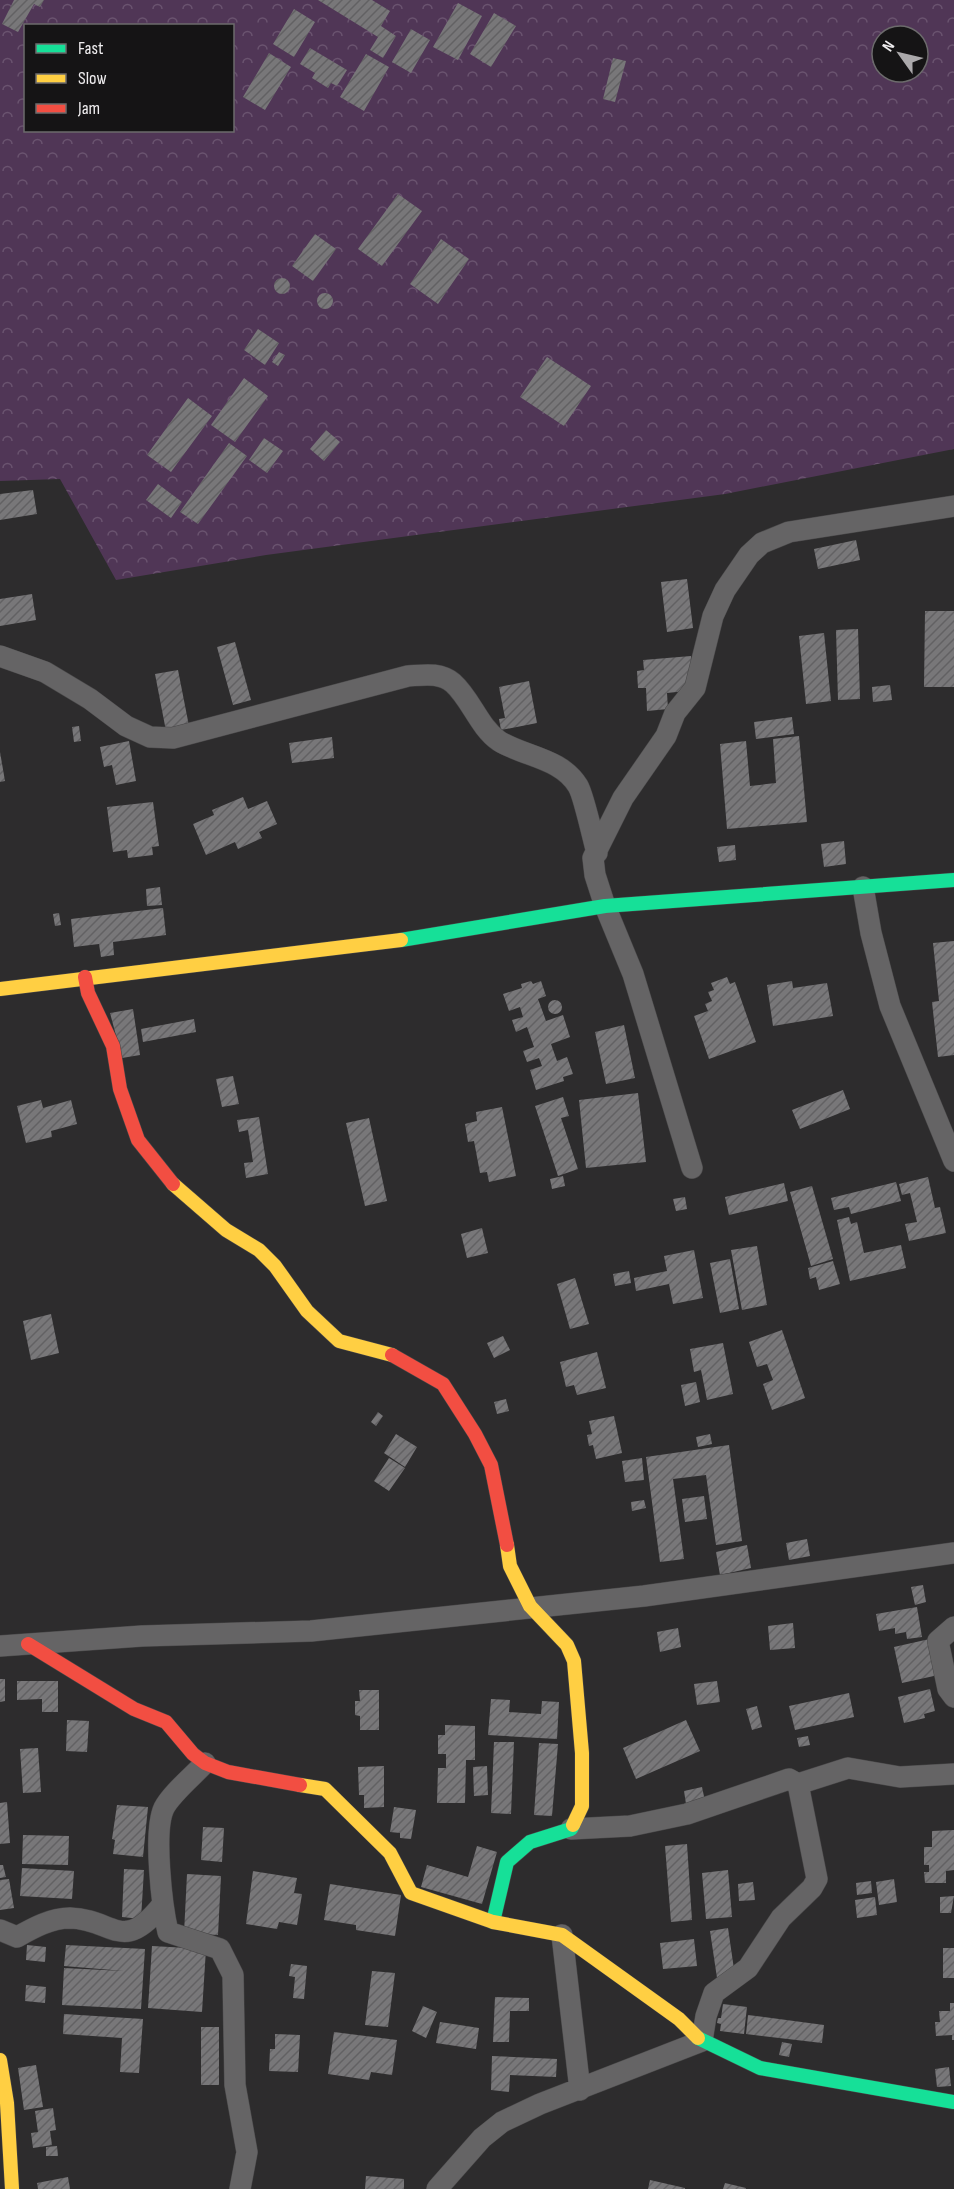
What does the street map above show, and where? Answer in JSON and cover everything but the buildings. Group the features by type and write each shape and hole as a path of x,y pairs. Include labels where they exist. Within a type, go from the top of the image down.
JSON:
{"street":[{"path":"692,1168 633,974 595,875 593,858 623,798 666,736 675,713 694,688 712,616 725,590 748,555 762,543 789,532 954,506"},
{"path":"0,656 45,672 90,699 126,726 150,737 172,738 408,676 436,675 452,683 498,740 528,755 554,762 569,775 579,787 597,853"},
{"path":"0,989 432,936 605,906 954,880"},
{"path":"863,887 871,933 890,1006 954,1161"},
{"path":"85,977 88,993 113,1046 120,1089 138,1140 173,1184 226,1230 259,1250 276,1266 307,1311 339,1341 388,1353 443,1384 476,1434 491,1465 501,1505 510,1566 530,1606 567,1645 574,1661 582,1753 582,1806 571,1829"},
{"path":"0,1646 142,1636 311,1631 530,1606 656,1595 954,1553"},
{"path":"954,1627 938,1641 948,1689 954,1697"},
{"path":"28,1644 134,1709 166,1722 193,1755 205,1763 228,1772 325,1789 346,1807 390,1853 411,1893 493,1922 562,1935 679,2019 702,2041 760,2068 954,2102"},
{"path":"205,1763 164,1808 159,1834 162,1905 168,1932 220,1949 233,1975 235,2085 247,2152 240,2189"},
{"path":"493,1922 507,1862 530,1842 571,1829 630,1826 675,1816 789,1779 798,1784 848,1768 900,1777 954,1774"},
{"path":"702,2041 706,2016 714,1993 748,1968 781,1918 812,1888 818,1879 798,1784"},
{"path":"0,1930 17,1937 48,1921 70,1918 119,1932 145,1926 162,1905"},
{"path":"562,1935 580,2090"},
{"path":"437,2189 482,2138 502,2122 540,2104 702,2041"},
{"path":"0,2060 7,2103 12,2189"}],"green space":[{"path":"0,0 954,0 954,449 725,494 266,555 116,580 60,479 0,481"}],"traffic: fast":[{"path":"401,940 605,906 954,880"},
{"path":"493,1922 507,1862 530,1842 571,1829 573,1825"},
{"path":"698,2038 760,2068 954,2102"}],"traffic: slow":[{"path":"0,989 401,940"},
{"path":"173,1184 226,1230 259,1250 275,1266 307,1311 339,1341 392,1355"},
{"path":"507,1545 510,1566 530,1606 567,1645 574,1661 582,1753 582,1806 573,1825"},
{"path":"300,1785 325,1789 390,1853 411,1893 493,1922 562,1935 679,2019 698,2038"},
{"path":"0,2060 7,2103 12,2189"}],"traffic: jam":[{"path":"85,977 88,993 113,1046 120,1089 138,1140 173,1184"},
{"path":"392,1355 443,1384 475,1434 491,1465 507,1545"},
{"path":"28,1644 134,1709 166,1722 193,1754 205,1763 228,1772 300,1785"}]}
